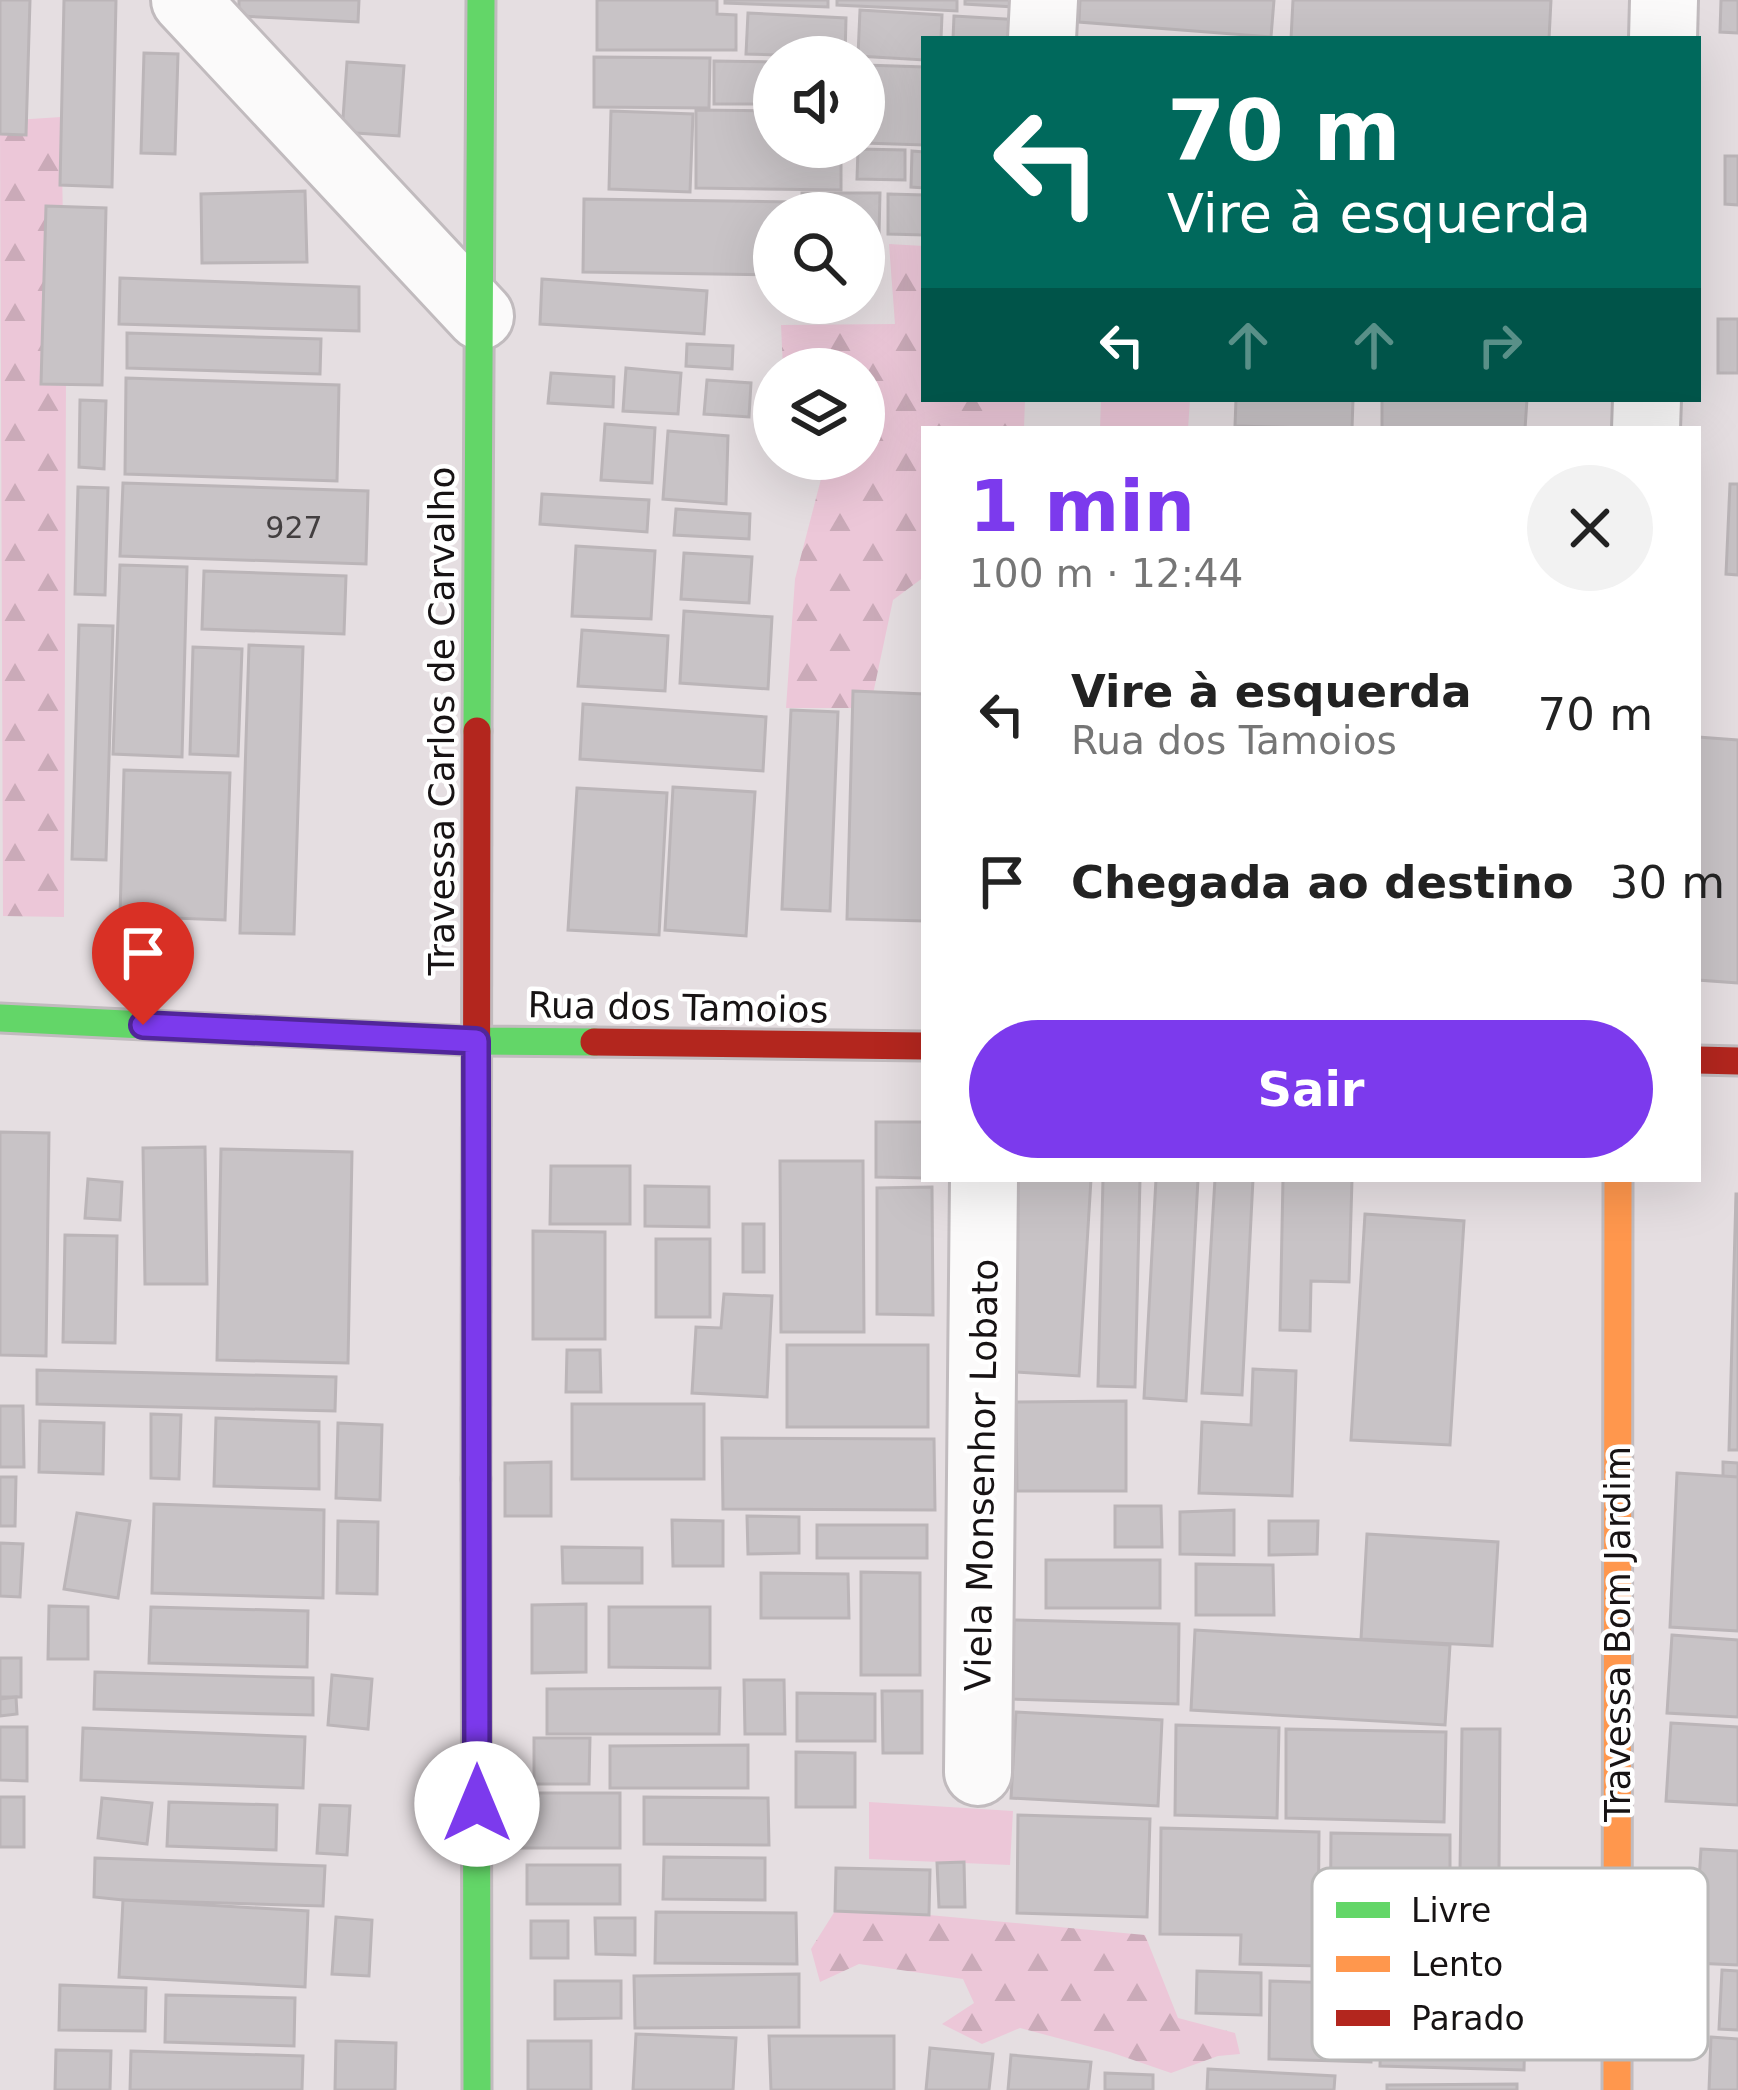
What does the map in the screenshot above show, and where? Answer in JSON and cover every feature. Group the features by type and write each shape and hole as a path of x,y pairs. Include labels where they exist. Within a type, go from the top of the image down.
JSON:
{"street":[{"path":"185,0 479,316"},
{"name":"Travessa Carlos de Carvalho","path":"477,2090 481,0"},
{"path":"1042,36 1044,0"},
{"path":"1663,36 1664,0"},
{"name":"Rua dos Tamoios","path":"0,1018 476,1041 921,1046"},
{"path":"1701,1060 1738,1060"},
{"name":"Viela Monsenhor Lobato","path":"978,1772 984,1182"},
{"name":"Travessa Bom Jardim","path":"1617,1868 1618,1182"},
{"name":"Travessa Bom Jardim","path":"1617,2060 1617,2090"}],"green space":[{"path":"61,117 66,377 64,917 3,916 0,121"},
{"path":"889,244 921,246 921,402 1025,402 1024,426 921,426 921,579 893,600 870,708 786,708 795,579 821,480 885,480 885,348 782,348 781,325 895,324"},
{"path":"1101,402 1190,402 1188,426 1100,426"},
{"path":"869,1802 1013,1811 1010,1865 869,1859"},
{"path":"835,1911 1145,1935 1178,2018 1235,2033 1240,2054 1218,2056 1171,2073 1020,2028 982,2044 942,2024 974,2003 963,1979 859,1964 820,1982 811,1949"}],"building":[{"path":"0,0 30,0 26,135 0,134"},
{"path":"64,0 116,0 112,187 60,185"},
{"path":"239,0 359,0 358,22 239,16"},
{"path":"597,0 717,0 717,14 736,15 736,50 597,50"},
{"path":"828,0 828,7 725,3"},
{"path":"837,0 957,0 957,11 837,5"},
{"path":"965,0 1031,0 1031,8 965,4"},
{"path":"1080,0 1274,0 1271,36 1079,22"},
{"path":"1293,0 1551,0 1549,36 1291,36"},
{"path":"1721,0 1738,0 1738,33 1720,32"},
{"path":"860,10 942,15 941,36 921,36 921,60 885,58 885,36 859,36"},
{"path":"748,13 846,18 846,36 753,36 753,54 746,54"},
{"path":"954,16 1023,20 1022,36 953,36"},
{"path":"144,53 178,54 175,154 141,153"},
{"path":"594,57 710,58 709,108 594,107"},
{"path":"714,61 753,62 753,104 714,104"},
{"path":"347,62 404,66 399,136 342,132"},
{"path":"885,66 921,67 921,145 885,144"},
{"path":"696,110 753,111 753,168 841,168 841,190 696,188"},
{"path":"611,111 693,114 690,192 609,189"},
{"path":"885,150 905,150 905,180 857,179 857,168 885,168"},
{"path":"912,151 921,152 921,188 911,187"},
{"path":"1725,156 1738,156 1738,205 1725,204"},
{"path":"305,191 307,262 202,263 201,194"},
{"path":"888,194 921,195 921,235 888,234"},
{"path":"584,199 753,201 753,275 583,272"},
{"path":"46,206 106,208 102,385 41,384"},
{"path":"120,278 359,287 359,331 119,324"},
{"path":"542,279 707,291 704,334 540,324"},
{"path":"1718,319 1738,319 1738,373 1718,373"},
{"path":"127,333 321,339 320,374 127,368"},
{"path":"687,344 733,346 732,369 686,366"},
{"path":"626,368 681,373 678,414 623,411"},
{"path":"551,373 614,377 613,407 548,403"},
{"path":"126,378 339,385 337,481 125,474"},
{"path":"707,380 751,383 749,417 704,414"},
{"path":"80,400 106,401 104,469 79,467"},
{"path":"1236,402 1353,402 1352,426 1235,426"},
{"path":"1382,402 1527,402 1525,426 1382,426"},
{"path":"605,424 655,428 652,483 601,480"},
{"path":"668,431 728,436 726,504 663,499"},
{"path":"123,483 368,491 366,564 120,556"},
{"path":"1730,484 1738,484 1738,575 1726,574"},
{"path":"78,487 108,488 105,595 75,594"},
{"path":"542,494 649,500 647,532 540,524"},
{"path":"676,509 750,514 749,539 674,535"},
{"path":"576,546 655,551 651,619 572,616"},
{"path":"684,553 752,557 749,603 681,599"},
{"path":"120,565 187,567 182,757 113,754"},
{"path":"204,571 346,576 344,634 202,629"},
{"path":"684,611 772,617 768,689 680,683"},
{"path":"79,625 113,626 106,860 72,859"},
{"path":"582,630 668,636 665,691 578,686"},
{"path":"249,645 303,647 294,934 240,933"},
{"path":"193,647 242,649 238,756 190,754"},
{"path":"853,691 921,694 921,921 847,919"},
{"path":"583,704 766,717 763,771 580,759"},
{"path":"791,710 838,712 830,911 782,909"},
{"path":"1701,737 1738,740 1738,983 1701,980"},
{"path":"124,770 230,773 225,920 120,916"},
{"path":"673,787 755,792 746,936 665,930"},
{"path":"577,788 667,793 659,935 568,930"},
{"path":"876,1122 921,1122 921,1178 876,1177"},
{"path":"0,1132 49,1133 46,1356 0,1355"},
{"path":"205,1147 207,1284 145,1284 143,1148"},
{"path":"221,1149 352,1152 348,1363 217,1360"},
{"path":"780,1161 863,1161 864,1332 781,1332"},
{"path":"551,1166 630,1166 630,1224 550,1224"},
{"path":"88,1179 122,1182 120,1220 85,1218"},
{"path":"1011,1182 1091,1182 1079,1376 1000,1371"},
{"path":"1103,1182 1140,1182 1135,1387 1098,1386"},
{"path":"1156,1182 1198,1182 1186,1401 1144,1398"},
{"path":"1215,1182 1253,1182 1242,1395 1202,1393"},
{"path":"1283,1182 1352,1182 1349,1282 1311,1281 1310,1331 1280,1330"},
{"path":"645,1186 709,1187 709,1227 645,1226"},
{"path":"932,1187 933,1315 877,1314 877,1188"},
{"path":"1736,1194 1738,1450 1729,1450"},
{"path":"1365,1214 1464,1221 1450,1445 1351,1440"},
{"path":"743,1224 764,1224 764,1272 743,1272"},
{"path":"533,1231 605,1232 605,1339 533,1339"},
{"path":"65,1235 117,1236 115,1343 63,1342"},
{"path":"656,1239 710,1239 710,1317 656,1317"},
{"path":"724,1294 772,1296 767,1397 692,1393 696,1327 721,1328"},
{"path":"787,1345 928,1345 928,1427 787,1427"},
{"path":"567,1350 600,1350 601,1392 566,1392"},
{"path":"1253,1369 1296,1371 1292,1496 1199,1493 1202,1422 1251,1425"},
{"path":"37,1370 336,1377 335,1411 37,1404"},
{"path":"1126,1401 1126,1491 1017,1491 1016,1402"},
{"path":"572,1404 704,1404 704,1479 572,1479"},
{"path":"0,1406 23,1406 24,1467 0,1467"},
{"path":"151,1414 181,1415 179,1479 151,1478"},
{"path":"216,1418 319,1422 319,1489 214,1486"},
{"path":"40,1421 104,1423 103,1474 39,1472"},
{"path":"338,1423 382,1425 380,1500 336,1498"},
{"path":"722,1438 934,1439 935,1510 723,1509"},
{"path":"551,1462 551,1516 505,1516 505,1463"},
{"path":"1723,1462 1738,1463 1738,1513 1723,1513"},
{"path":"1677,1473 1738,1477 1738,1631 1670,1627"},
{"path":"0,1477 16,1477 15,1526 0,1526"},
{"path":"154,1504 324,1510 323,1598 152,1593"},
{"path":"1115,1506 1161,1506 1162,1547 1115,1547"},
{"path":"1234,1510 1234,1555 1180,1554 1180,1512"},
{"path":"77,1513 130,1521 118,1598 64,1589"},
{"path":"747,1516 799,1517 799,1553 748,1554"},
{"path":"672,1520 723,1521 723,1566 673,1566"},
{"path":"338,1521 378,1522 377,1594 337,1593"},
{"path":"1269,1521 1318,1521 1317,1554 1269,1555"},
{"path":"817,1525 927,1525 927,1558 817,1558"},
{"path":"1367,1534 1498,1542 1492,1646 1361,1639"},
{"path":"0,1543 23,1544 20,1597 0,1596"},
{"path":"562,1547 642,1548 642,1583 563,1583"},
{"path":"1046,1560 1160,1560 1160,1608 1046,1608"},
{"path":"1196,1564 1273,1565 1274,1615 1196,1615"},
{"path":"861,1572 920,1573 920,1675 861,1675"},
{"path":"761,1573 848,1574 849,1618 761,1618"},
{"path":"586,1604 586,1672 532,1673 532,1605"},
{"path":"49,1606 88,1607 88,1659 48,1659"},
{"path":"151,1607 308,1611 307,1667 149,1663"},
{"path":"609,1607 710,1607 710,1668 609,1667"},
{"path":"1014,1620 1179,1624 1178,1704 1011,1699"},
{"path":"1195,1630 1450,1645 1445,1725 1191,1710"},
{"path":"1672,1635 1738,1640 1738,1717 1667,1713"},
{"path":"0,1658 21,1658 21,1697 0,1697"},
{"path":"95,1672 313,1678 313,1715 94,1709"},
{"path":"332,1675 372,1679 368,1729 328,1725"},
{"path":"744,1680 784,1680 785,1734 745,1734"},
{"path":"720,1688 719,1734 547,1734 547,1689"},
{"path":"882,1691 922,1691 922,1753 883,1753"},
{"path":"797,1693 875,1694 875,1741 797,1741"},
{"path":"16,1697 17,1714 0,1716 0,1699"},
{"path":"1016,1712 1162,1720 1158,1806 1011,1798"},
{"path":"1671,1723 1738,1727 1738,1805 1666,1801"},
{"path":"1176,1725 1279,1728 1277,1818 1175,1815"},
{"path":"0,1727 27,1727 27,1781 0,1780"},
{"path":"83,1728 305,1737 303,1788 81,1780"},
{"path":"1286,1729 1446,1732 1444,1822 1286,1818"},
{"path":"1462,1729 1500,1729 1499,1868 1460,1868"},
{"path":"534,1738 590,1738 589,1784 534,1784"},
{"path":"748,1745 748,1788 610,1788 610,1746"},
{"path":"796,1752 855,1753 855,1807 796,1807"},
{"path":"508,1793 620,1793 620,1848 508,1848"},
{"path":"0,1797 24,1797 24,1847 0,1847"},
{"path":"644,1797 768,1798 769,1845 644,1844"},
{"path":"102,1798 152,1803 147,1844 98,1838"},
{"path":"169,1802 277,1805 276,1850 167,1846"},
{"path":"320,1805 350,1806 347,1855 317,1853"},
{"path":"1018,1815 1150,1819 1147,1917 1017,1913"},
{"path":"1161,1828 1319,1832 1319,1868 1312,1868 1312,1966 1240,1964 1241,1935 1160,1934"},
{"path":"1331,1833 1450,1835 1450,1868 1331,1868"},
{"path":"1701,1849 1738,1851 1738,1965 1708,1964 1708,1868 1700,1868"},
{"path":"664,1857 765,1858 765,1900 663,1899"},
{"path":"95,1858 325,1866 323,1906 94,1897"},
{"path":"964,1862 965,1907 939,1907 937,1863"},
{"path":"527,1865 620,1865 620,1904 527,1904"},
{"path":"836,1868 930,1870 929,1915 835,1911"},
{"path":"123,1900 308,1911 305,1987 119,1977"},
{"path":"656,1912 796,1913 797,1964 655,1963"},
{"path":"336,1917 372,1920 369,1976 332,1974"},
{"path":"595,1918 635,1918 635,1955 596,1954"},
{"path":"531,1921 568,1921 568,1958 531,1958"},
{"path":"1722,1970 1738,1971 1738,2030 1719,2029"},
{"path":"1197,1971 1261,1973 1261,2015 1196,2013"},
{"path":"799,1974 799,2027 635,2028 634,1976"},
{"path":"555,1981 621,1981 621,2018 555,2019"},
{"path":"1270,1981 1312,1982 1312,2060 1371,2062 1269,2059"},
{"path":"60,1985 146,1988 145,2031 59,2030"},
{"path":"166,1995 295,1998 294,2046 165,2042"},
{"path":"636,2034 736,2038 733,2090 633,2090"},
{"path":"769,2036 894,2036 894,2090 771,2090"},
{"path":"1711,2037 1738,2039 1738,2090 1709,2090"},
{"path":"336,2041 396,2043 395,2090 335,2090"},
{"path":"528,2041 591,2041 591,2090 528,2090"},
{"path":"930,2048 993,2054 989,2090 926,2090"},
{"path":"56,2050 111,2051 110,2090 55,2090"},
{"path":"131,2051 303,2056 302,2090 130,2090"},
{"path":"1011,2055 1091,2062 1088,2090 1008,2090"},
{"path":"1380,2060 1524,2060 1524,2070 1380,2066"},
{"path":"1208,2069 1335,2076 1334,2090 1207,2090"},
{"path":"1105,2073 1153,2075 1153,2090 1105,2090"},
{"path":"1517,2084 1517,2090 1387,2090 1387,2085"}],"traffic: fast":[{"path":"477,731 481,0"},
{"path":"0,1018 476,1041 594,1042"},
{"path":"476,1479 477,2090"}],"traffic: slow":[{"path":"1617,1868 1618,1182"},
{"path":"1617,2060 1617,2090"}],"traffic: jam":[{"path":"476,1479 477,731"},
{"path":"594,1042 921,1046"},
{"path":"1701,1060 1738,1061"}],"route":[{"path":"143,1025 476,1041 477,1804"}]}
